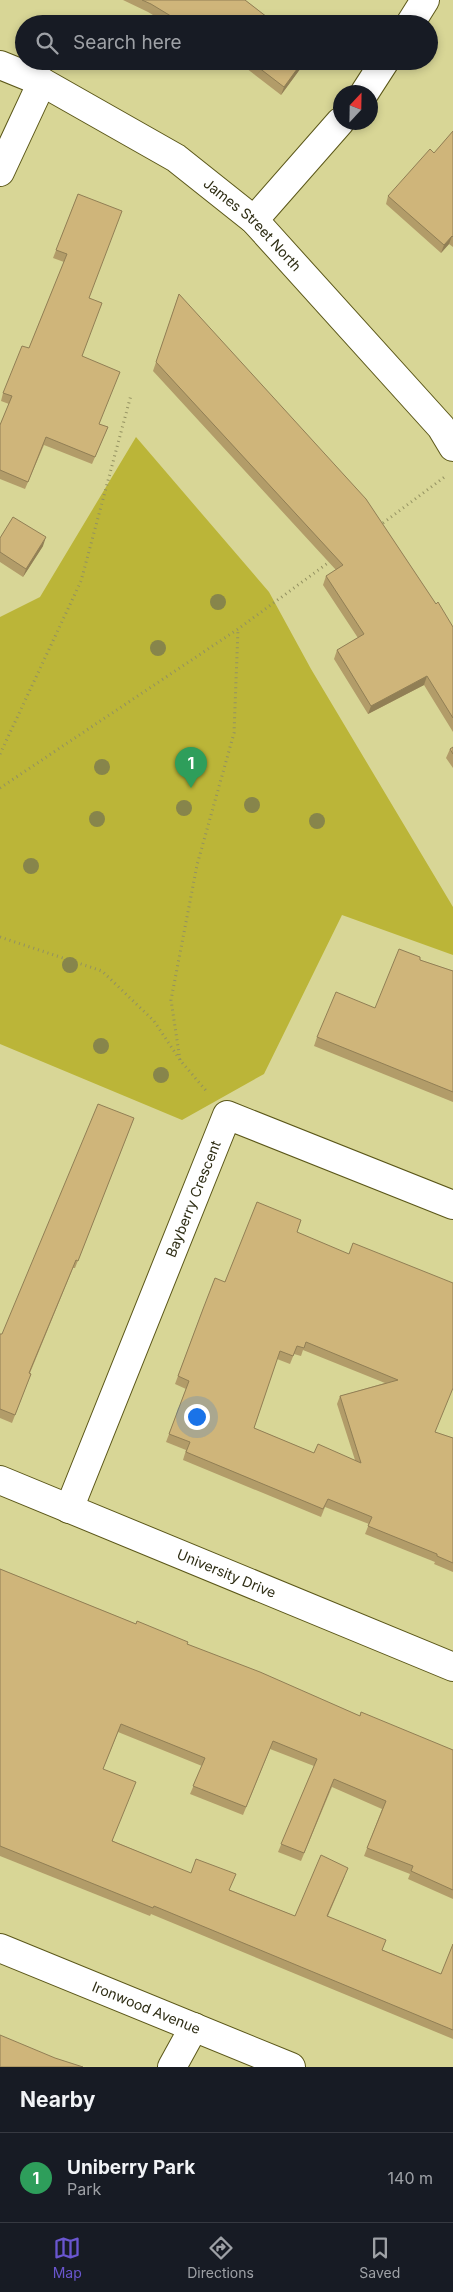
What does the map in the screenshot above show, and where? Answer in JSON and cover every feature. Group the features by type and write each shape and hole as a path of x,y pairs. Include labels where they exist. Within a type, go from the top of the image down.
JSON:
{"street":[{"path":"416,15 425,0"},
{"name":"James Street North","path":"0,65 42,82 176,158 254,220 441,427 453,447"},
{"path":"370,85 379,70"},
{"path":"0,172 42,82"},
{"path":"254,220 333,130"},
{"path":"227,1115 453,1205"},
{"name":"Bayberry Crescent","path":"69,1509 227,1115"},
{"name":"University Drive","path":"0,1480 453,1667"},
{"name":"Ironwood Avenue","path":"0,1948 291,2067"},
{"path":"172,2067 194,2027"}],"path":[{"path":"0,754 81,582 131,395"},
{"path":"373,530 453,471"},
{"path":"0,788 238,629 333,559"},
{"path":"180,1060 171,1000 197,865 234,733 238,629"},
{"path":"0,937 102,971 154,1021 180,1060 227,1115"}],"shaded area":[{"path":"136,437 269,592 311,669 453,907 453,955 342,915 264,1074 182,1120 0,1044 0,617 40,597"}],"building":[{"path":"142,0 245,0 264,15 169,15"},
{"path":"262,70 296,70 284,87"},
{"path":"453,131 453,237 444,245 388,196 430,149 434,153"},
{"path":"78,194 122,211 89,298 102,303 82,356 120,372 99,424 108,427 95,457 46,437 28,482 0,470 0,425 12,396 3,393 22,346 29,348 67,254 56,250"},
{"path":"179,294 366,499 436,604 438,602 453,627 453,718 427,676 371,706 337,650 364,634 326,576 343,565 156,362"},
{"path":"13,517 46,537 26,569 0,552 0,538"},
{"path":"399,949 420,957 420,960 453,971 453,1092 317,1037 336,992 375,1008"},
{"path":"98,1104 134,1118 78,1261 76,1260 29,1373 31,1374 15,1415 0,1409 0,1334 2,1334"},
{"path":"257,1202 301,1220 297,1232 349,1254 353,1243 453,1283 453,1388 435,1432 453,1438 453,1563 437,1556 437,1554 368,1526 372,1517 328,1499 323,1509 186,1452 190,1442 169,1434 189,1381 178,1376 215,1278 225,1282","holes":["306,1342 398,1380 340,1396 361,1463 318,1444 314,1453 254,1428 280,1351 293,1356 297,1346 304,1348"]},
{"path":"0,1569 136,1624 137,1621 188,1642 187,1644 260,1672 360,1716 361,1712 453,1750 453,1890 411,1871 413,1866 367,1848 386,1801 334,1779 304,1853 281,1844 317,1759 273,1741 246,1807 193,1786 205,1758 121,1724 103,1769 136,1782 112,1841 191,1873 196,1859 236,1874 229,1890 295,1916 321,1855 348,1868 327,1916 386,1940 382,1950 441,1974 453,1944 453,2030 154,1906 153,1908 0,1846"},
{"path":"0,2035 55,2058 83,2067 0,2067"}],"place":[{"name":"Uniberry Park","path":"191,788"}]}
